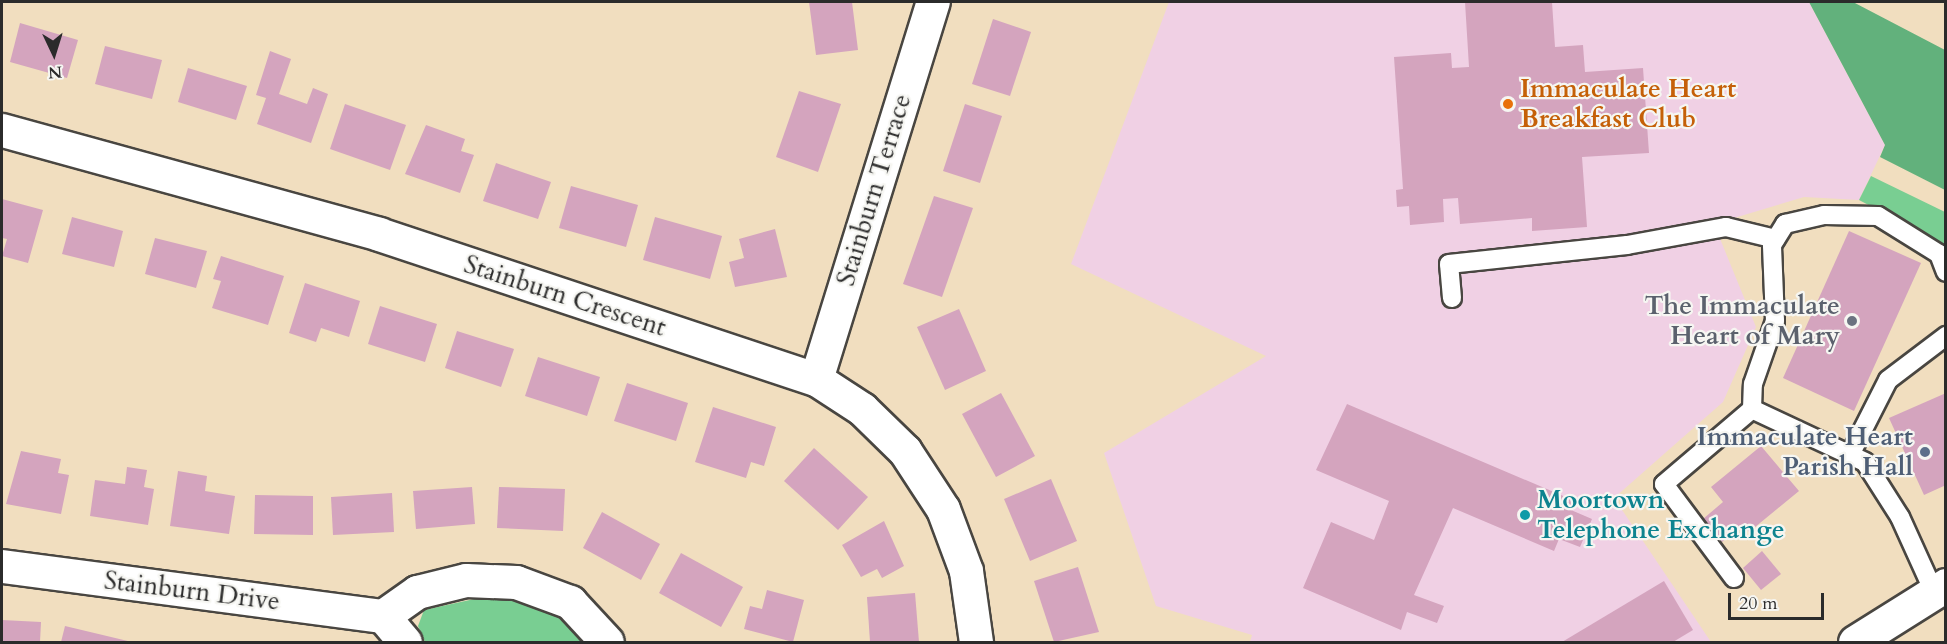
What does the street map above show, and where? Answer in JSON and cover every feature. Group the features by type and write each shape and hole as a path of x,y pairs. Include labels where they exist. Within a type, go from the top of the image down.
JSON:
{"street":[{"name":"Stainburn Terrace","path":"816,379 933,2"},
{"name":"Stainburn Crescent","path":"2,130 379,234 816,379 862,409 905,451 943,509 966,571 976,642"},
{"name":"Stainburn Drive","path":"2,566 383,615"},
{"path":"405,642 383,615 417,592 466,579 516,582 570,602 607,642"},
{"path":"1855,642 1940,589"}],"lane":[{"path":"1734,578 1664,484 1752,409 1754,384 1775,321 1776,239 1785,224 1824,215 1878,216 1939,254 1946,272"},
{"path":"1452,298 1449,264 1627,245 1726,227 1776,239"},
{"path":"1850,455 1888,380 1946,336"},
{"path":"1752,409 1865,462 1940,589"}],"shaded area":[{"path":"1169,2 1809,2 1885,145 1859,200 1804,197 1714,224 1756,327 1723,402 1614,498 1711,642 1250,642 1252,635 1156,606 1104,453 1266,356 1071,264"}],"green space":[{"path":"1809,2 1853,2 1945,50 1945,190 1880,157 1885,145"},
{"path":"1871,176 1945,212 1945,245 1859,200"},
{"path":"479,598 518,601 557,614 588,642 425,642 418,626 424,610"}],"building":[{"path":"809,2 852,2 858,50 816,55"},
{"path":"1465,2 1552,2 1555,47 1583,45 1585,72 1643,68 1649,153 1582,157 1587,227 1532,231 1532,218 1460,224 1458,198 1443,199 1444,222 1410,225 1409,206 1397,207 1396,190 1403,189 1394,57 1451,53 1452,68 1469,67"},
{"path":"993,19 1031,32 1010,96 972,84"},
{"path":"20,23 78,40 67,78 10,62"},
{"path":"105,46 162,60 152,99 95,84"},
{"path":"270,51 291,59 279,94 307,104 313,88 328,94 311,143 257,124 266,98 256,95"},
{"path":"188,68 247,86 236,120 178,102"},
{"path":"799,91 841,104 818,172 776,157"},
{"path":"345,104 406,125 390,170 330,149"},
{"path":"965,104 1002,116 980,183 943,171"},
{"path":"426,125 465,139 461,151 474,155 460,193 405,174"},
{"path":"496,163 551,182 538,219 483,201"},
{"path":"571,186 638,205 626,247 559,228"},
{"path":"934,196 973,208 942,297 903,284"},
{"path":"2,199 43,210 28,263 2,256 7,239 2,238"},
{"path":"72,217 123,231 114,267 62,254"},
{"path":"655,217 722,236 710,279 643,260"},
{"path":"775,229 787,277 735,287 729,262 744,258 739,239"},
{"name":"The Immaculate Heart of Mary","path":"1849,231 1921,263 1854,411 1783,378"},
{"path":"155,238 207,251 196,288 145,274"},
{"path":"221,256 284,276 268,325 212,308 221,281 213,279"},
{"path":"305,283 360,301 349,337 321,328 316,342 289,333"},
{"path":"380,306 437,324 425,362 368,344"},
{"path":"959,309 986,371 945,390 917,327"},
{"path":"457,331 514,349 501,387 445,368"},
{"path":"538,357 600,377 587,416 525,396"},
{"path":"627,383 688,403 676,441 614,421"},
{"path":"1001,393 1035,456 996,477 962,414"},
{"name":"Immaculate Heart Parish Hall","path":"1946,393 1946,485 1924,495 1889,418"},
{"name":"Moortown Telephone Exchange","path":"1347,404 1575,501 1571,510 1592,519 1580,547 1559,539 1554,551 1453,508 1414,595 1444,606 1437,623 1407,612 1401,630 1303,588 1331,522 1374,540 1389,501 1316,470"},
{"path":"713,407 776,427 764,466 751,462 746,478 695,462"},
{"path":"1761,446 1799,491 1749,532 1743,525 1722,542 1703,519 1723,502 1711,487"},
{"path":"814,448 868,497 838,530 784,481"},
{"path":"21,451 61,459 58,473 69,475 61,514 6,504"},
{"path":"127,467 147,470 144,487 154,489 148,525 90,516 95,480 125,484"},
{"path":"178,471 207,476 205,491 235,496 229,534 170,526"},
{"path":"1051,479 1077,541 1030,561 1004,499"},
{"path":"472,487 475,524 416,529 413,491"},
{"path":"499,487 565,489 563,531 497,528"},
{"path":"392,493 394,532 333,535 331,497"},
{"path":"255,495 313,496 313,535 254,534"},
{"path":"602,512 660,544 641,580 583,548"},
{"path":"884,521 904,566 882,578 877,569 861,577 842,545"},
{"path":"1762,551 1781,574 1761,590 1743,568"},
{"path":"681,553 743,587 721,627 659,593"},
{"path":"1078,567 1099,632 1054,642 1034,581"},
{"path":"1664,581 1693,630 1673,642 1562,642"},
{"path":"767,590 804,600 793,642 744,629 750,606 762,609"},
{"path":"915,593 919,642 870,642 867,597"},
{"path":"2,620 41,622 40,642 2,642"},
{"path":"65,626 132,642 61,642"}],"place":[{"name":"Immaculate Heart Breakfast Club","path":"1508,104"},
{"name":"The Immaculate Heart of Mary","path":"1852,321"},
{"name":"Immaculate Heart Parish Hall","path":"1925,452"},
{"name":"Moortown Telephone Exchange","path":"1525,515"}]}
